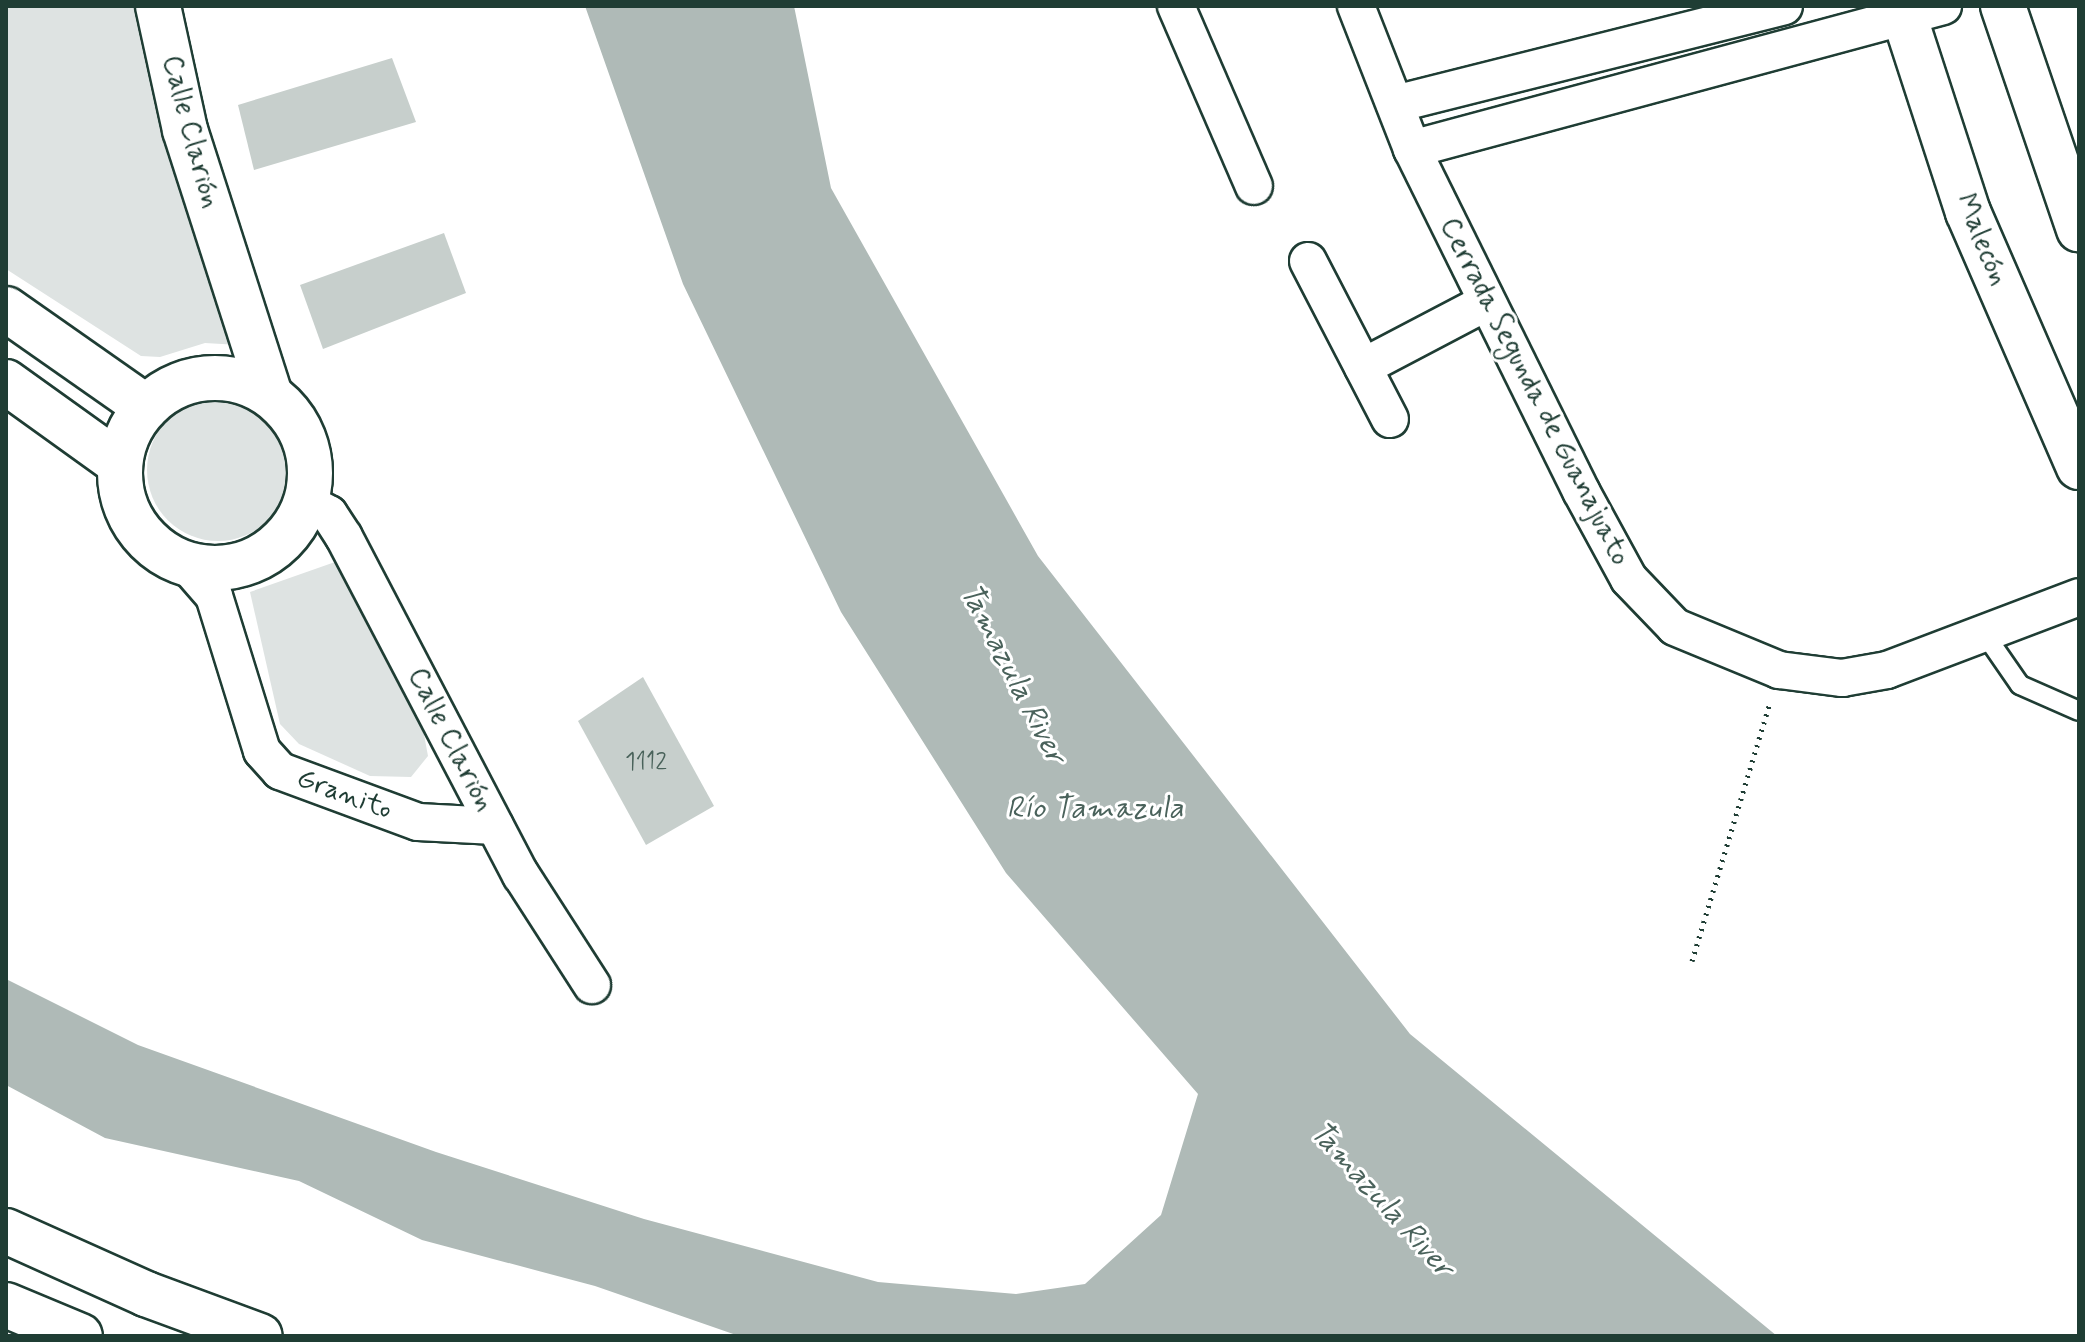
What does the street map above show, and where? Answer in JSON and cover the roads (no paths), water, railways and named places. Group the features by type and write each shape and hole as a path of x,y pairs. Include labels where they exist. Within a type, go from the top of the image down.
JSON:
{"street":[{"name":"Calle Clarión","path":"158,6 185,130 270,395"},
{"path":"1176,6 1254,186"},
{"name":"Cerrada Segunda de Guanajuato","path":"1356,6 1412,149 1485,303 1629,579 1675,627 1779,670 1842,678 1887,670 2079,597"},
{"path":"1395,104 1784,6"},
{"path":"2003,6 2048,151 2079,229"},
{"path":"1412,149 1916,10"},
{"name":"Malecón","path":"1916,10 1968,212 2079,467"},
{"path":"1308,261 1390,419"},
{"path":"1363,367 1485,303"},
{"path":"6,309 146,407"},
{"path":"213,378 242,382 270,395 291,416 305,442 310,472 306,502 293,528 273,550 246,564 208,569 187,565 161,552 139,531 125,504 120,464 128,434 146,407 184,383 213,378"},
{"path":"6,382 120,464"},
{"name":"Calle Clarión","path":"306,502 329,514 344,537 495,826 592,985"},
{"name":"Granito","path":"187,565 214,596 262,751 280,771 418,822 495,826"},
{"path":"6,1231 146,1294 260,1336"},
{"path":"6,1305 58,1332"}],"lane":[{"path":"1984,633 2020,685 2079,711"}],"water":[{"path":"585,6 794,6 831,188 1038,556 1410,1034 1777,1336 739,1336 595,1286 422,1240 299,1181 105,1138 6,1085 6,979 138,1045 436,1152 644,1219 878,1282 1016,1294 1085,1284 1161,1215 1198,1094 1006,873 841,612 683,284"}],"water label":[{"name":"Tamazula River","path":"1012,674"},
{"name":"Río Tamazula","path":"1095,809"},
{"name":"Tamazula River","path":"1381,1200"}]}
